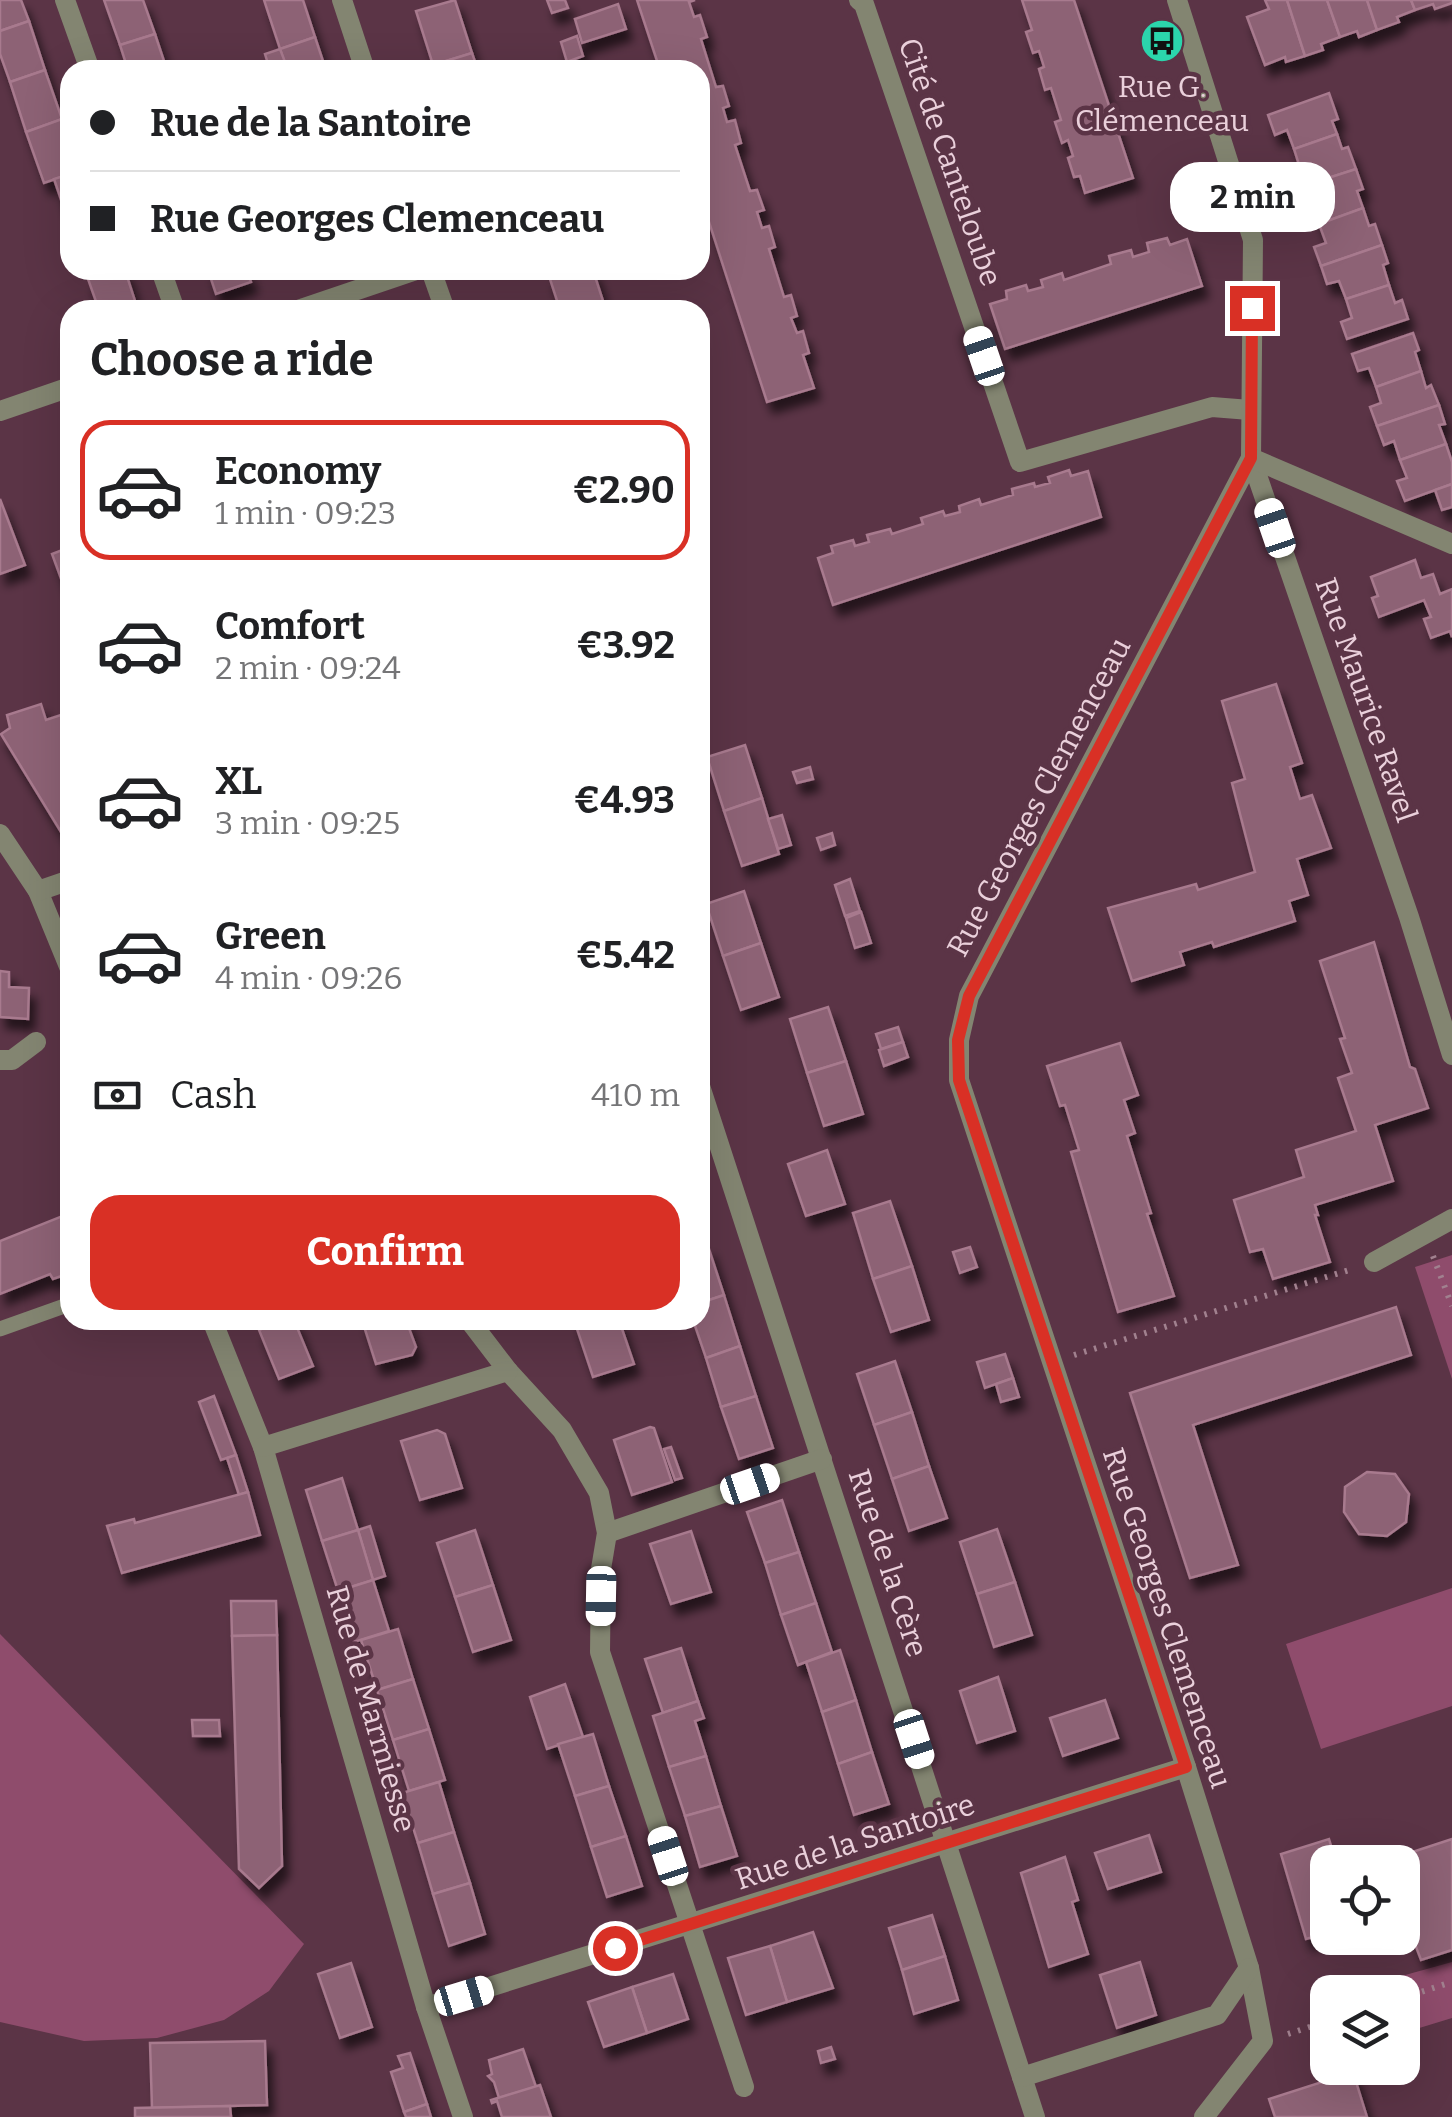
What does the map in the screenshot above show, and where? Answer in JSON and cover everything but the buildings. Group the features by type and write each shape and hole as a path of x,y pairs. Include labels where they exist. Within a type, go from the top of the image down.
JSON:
{"street":[{"path":"65,0 86,60"},
{"path":"342,0 362,60"},
{"name":"Cité de Canteloube","path":"858,0 864,4 1020,462 1212,407 1250,410"},
{"name":"Rue Georges Clemenceau","path":"1180,1 1253,240 1251,458 969,996 958,1040 959,1080 1186,1767 1248,1968 1263,2042"},
{"path":"328,300 386,280"},
{"path":"0,411 60,391"},
{"path":"1251,458 1452,544"},
{"name":"Rue Maurice Ravel","path":"1251,458 1409,917 1452,1056"},
{"path":"0,834 38,890 60,944"},
{"path":"38,890 60,883"},
{"path":"0,1060 12,1060 36,1042"},
{"name":"Rue de la Cère","path":"710,1122 1035,2117"},
{"path":"1374,1262 1452,1219"},
{"name":"Rue de Marmiesse","path":"216,1330 264,1446 426,2007 463,2117"},
{"path":"477,1330 562,1430 599,1493 606,1533 600,1652 744,2086"},
{"path":"264,1446 508,1371"},
{"path":"606,1533 822,1459"},
{"name":"Rue de la Santoire","path":"426,2007 1186,1767"},
{"path":"1022,2077 1216,2016 1248,1968"},
{"path":"1204,2117 1263,2042"}],"lane":[{"path":"0,1329 60,1308"}],"path":[{"path":"1425,1233 1452,1306"},
{"path":"1051,1362 1374,1262"},
{"path":"1420,1992 1452,1982"},
{"path":"1263,2042 1310,2027"}],"shaded area":[{"path":"1452,1255 1452,1379 1415,1267"},
{"path":"1452,1588 1452,1706 1321,1749 1286,1644"},
{"path":"0,1634 304,1944 269,1991 224,2020 157,2038 84,2041 0,2022"},
{"path":"1452,1962 1452,2018 1420,2028 1420,1975 1405,1975"}],"place":[{"name":"Rue G. Clémenceau","path":"1162,41"}],"route":[{"path":"615,1948 1186,1767 959,1080 958,1040 969,996 1251,458 1252,308"}]}
